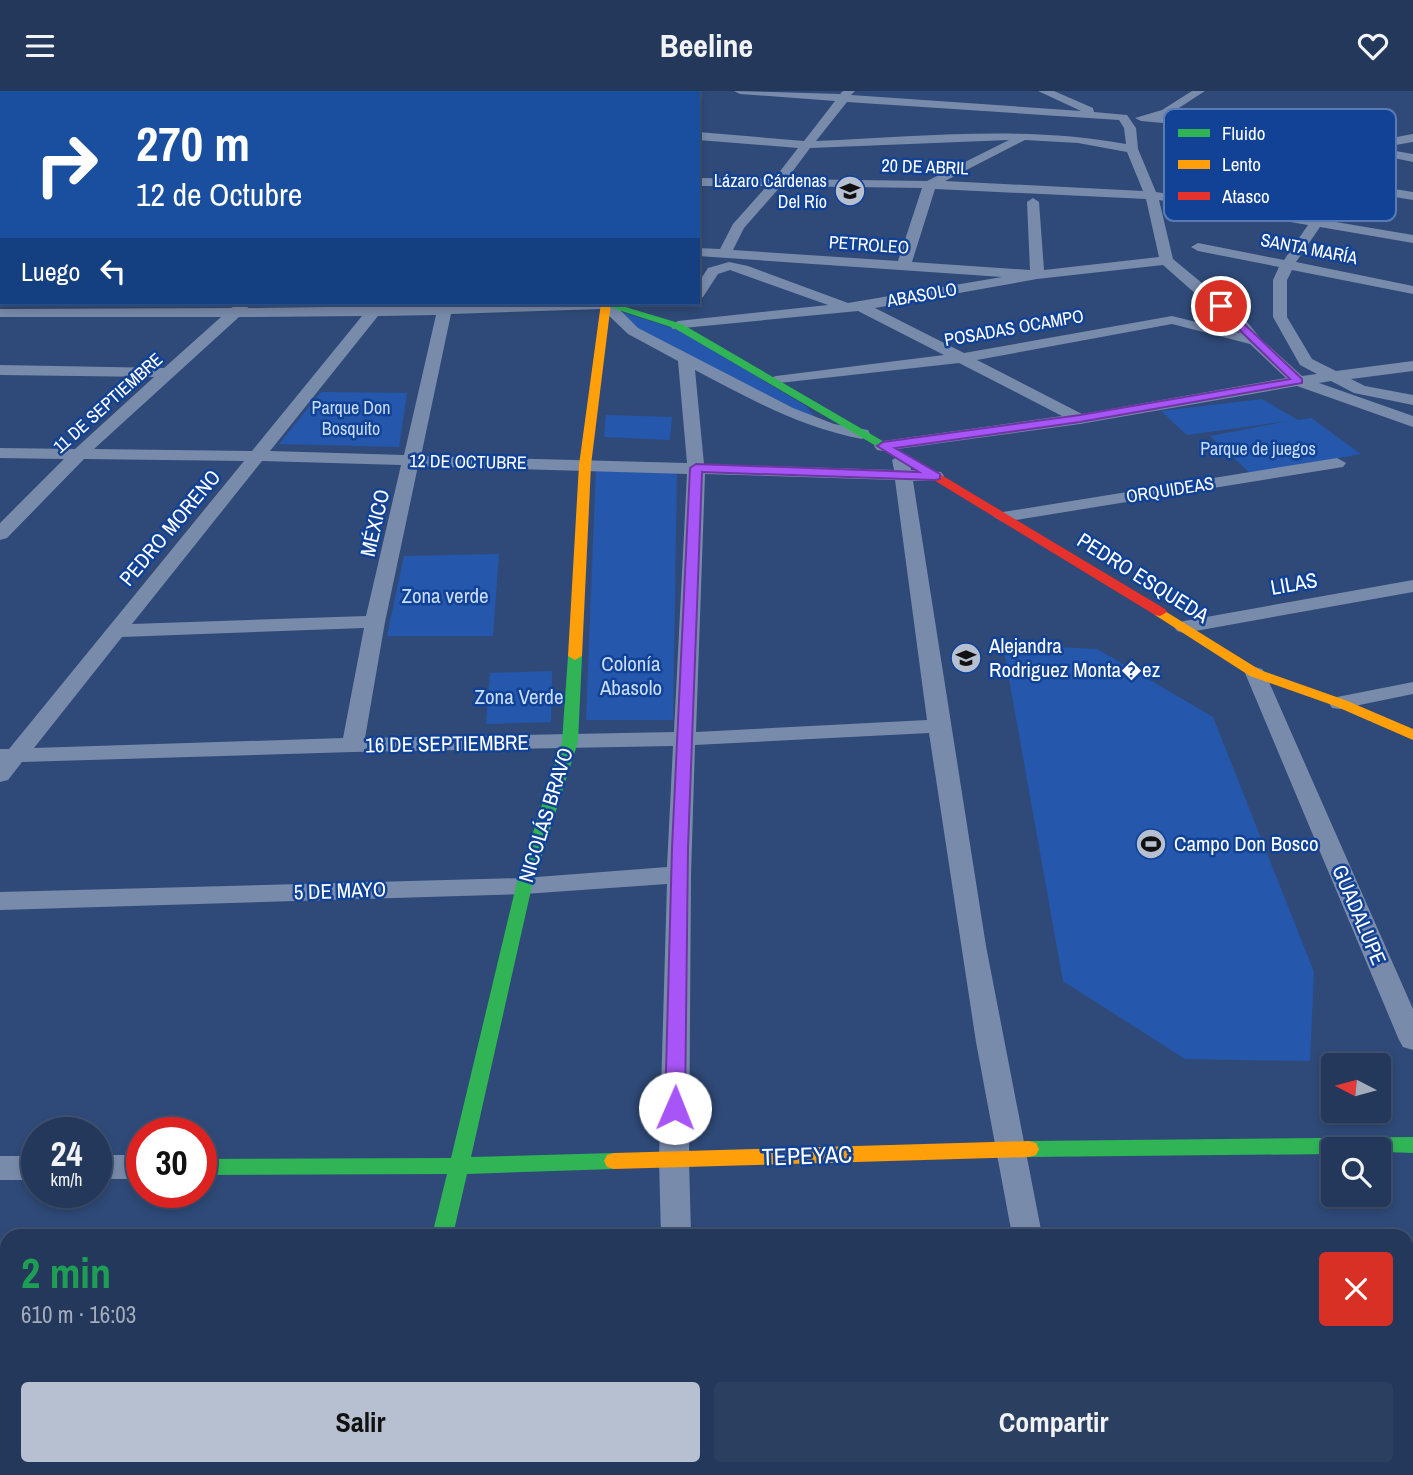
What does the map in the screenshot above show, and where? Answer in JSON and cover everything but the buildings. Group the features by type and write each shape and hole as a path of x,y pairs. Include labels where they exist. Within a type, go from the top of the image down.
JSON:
{"street":[{"path":"740,91 847,95 932,104 1164,120"},
{"path":"932,104 937,91"},
{"path":"1044,91 1106,117"},
{"path":"1172,109 1199,91"},
{"path":"724,254 738,227 847,95"},
{"path":"1142,118 1164,113"},
{"path":"903,267 930,184 1065,114"},
{"path":"1124,117 1130,128 1132,149 1151,195 1166,260 1239,321 1255,341 1298,381 1413,422"},
{"path":"700,136 805,145 1027,136 1077,139 1132,149"},
{"name":"20 DE ABRIL","path":"700,182 930,184 1164,197"},
{"path":"1033,202 1037,275"},
{"name":"20 DE ABRIL","path":"1310,221 1413,239"},
{"path":"1316,222 1280,280 1280,317 1306,362 1330,377 1360,390 1413,400"},
{"name":"SANTA MARÍA","path":"1198,247 1413,289"},
{"name":"PETROLEO","path":"700,252 1037,275"},
{"name":"ABASOLO","path":"678,326 854,306 1037,275 1166,260"},
{"path":"700,291 713,271 729,267 743,269 854,306 1080,419"},
{"path":"0,313 86,308 444,312 541,305"},
{"name":"NICOLÁS BRAVO","path":"444,1229 524,886 570,742 584,465 605,305"},
{"path":"607,305 633,331 787,412 830,428 862,433"},
{"path":"611,305 678,326 862,433 896,459 937,726 1009,1149 1026,1229"},
{"path":"678,326 692,305"},
{"name":"11 DE SEPTIEMBRE","path":"0,534 9,516 241,308"},
{"name":"PEDRO MORENO","path":"0,775 8,757 259,456 375,310"},
{"name":"MÉXICO","path":"353,745 375,622 444,312"},
{"name":"POSADAS OCAMPO","path":"776,381 962,358 1172,320 1255,341"},
{"path":"676,1229 674,1160 679,874 696,468 686,360"},
{"path":"896,459 1080,419 1298,381 1413,366"},
{"path":"0,370 168,373"},
{"name":"12 DE OCTUBRE","path":"0,453 81,452 696,468 896,459 935,476"},
{"name":"ORQUIDEAS","path":"1003,517 1337,463"},
{"name":"PEDRO ESQUEDA","path":"935,476 1255,673 1340,703 1413,735"},
{"name":"LILAS","path":"1184,627 1413,586"},
{"path":"115,631 375,622"},
{"name":"GUADALUPE","path":"1255,673 1413,1040"},
{"path":"1340,703 1413,688"},
{"name":"16 DE SEPTIEMBRE","path":"8,757 353,745 684,739 937,726"},
{"name":"5 DE MAYO","path":"0,901 524,886 679,874"},
{"name":"TEPEYAC","path":"217,1167 460,1166 1009,1149 1413,1145"},
{"path":"0,1168 21,1168"}],"green space":[{"path":"622,312 678,330 806,406 817,420 637,330"},
{"name":"Parque Don Bosquito","path":"321,392 407,393 399,447 279,444"},
{"name":"Parque de juegos","path":"1262,399 1298,420 1311,418 1361,454 1250,473 1210,436 1289,421 1187,435 1161,411"},
{"path":"606,415 672,417 670,440 604,437"},
{"name":"Colonía Abasolo","path":"596,468 677,471 673,720 586,720"},
{"name":"Zona verde","path":"499,554 493,636 387,636 404,556"},
{"name":"Campo Don Bosco","path":"1003,645 1097,649 1213,717 1314,972 1310,1061 1185,1059 1063,981"},
{"name":"Zona Verde","path":"552,671 551,722 486,724 490,673"}],"traffic: fast":[{"path":"609,305 678,326 923,468"},
{"path":"444,1229 524,886 570,742 575,656"},
{"path":"1029,1149 1413,1145"},
{"path":"217,1167 460,1166 614,1161"}],"traffic: slow":[{"path":"575,656 585,465 606,305"},
{"path":"1160,612 1255,673 1340,703 1413,735"},
{"path":"614,1161 1029,1149"}],"traffic: jam":[{"path":"923,468 1160,612"}],"place":[{"name":"Lázaro Cárdenas Del Río","path":"850,191"},
{"name":"Alejandra Rodriguez Monta�ez","path":"966,658"},
{"name":"Campo Don Bosco","path":"1151,844"}],"route":[{"path":"675,1108 680,848 696,468 935,476 883,446 1080,419 1298,381 1221,306"}]}
